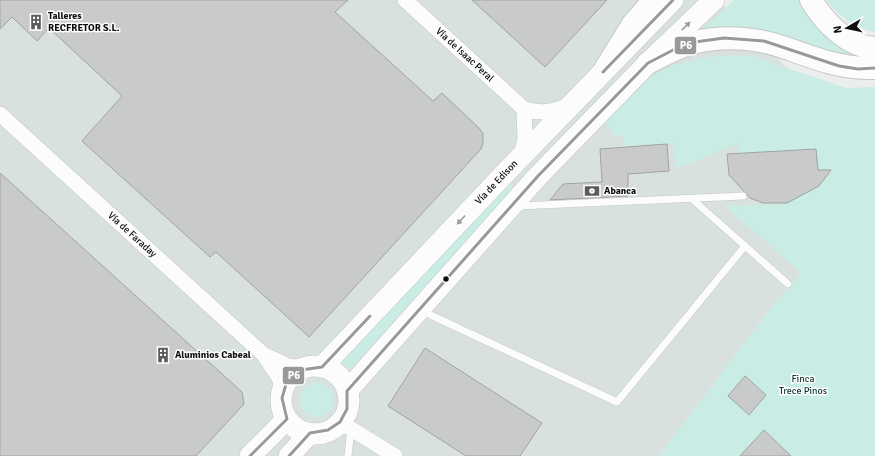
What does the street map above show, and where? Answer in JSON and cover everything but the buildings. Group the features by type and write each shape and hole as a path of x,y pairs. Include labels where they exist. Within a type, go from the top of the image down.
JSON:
{"main road":[{"path":"605,69 633,24 654,0"},
{"name":"Vía de Edison","path":"312,367 520,158 673,0"},
{"path":"347,391 538,176 648,63 714,0"},
{"path":"811,0 820,15 852,42 869,48 875,48"},
{"path":"648,63 675,49 696,42 724,38 764,41 839,66 858,69 875,68"},
{"path":"312,367 338,375 347,391 349,402 346,412 345,426 310,433 293,426 287,419 282,409 283,389 294,373 312,367"},
{"path":"250,456 263,447 287,419"},
{"path":"289,456 310,433"}],"street":[{"name":"Vía de Isaac Peral","path":"405,0 524,109"},
{"path":"520,158 524,140 524,109 538,113 549,112 576,101"},
{"name":"Vía de Faraday","path":"0,114 264,355 280,378 283,389"},
{"name":"Vía de Faraday","path":"264,355 288,366 312,367"},
{"path":"345,426 395,456"}],"lane":[{"path":"512,206 743,196"},
{"path":"692,198 788,284"},
{"path":"420,310 617,402 745,246"},
{"path":"345,426 348,456"}],"shaded area":[{"path":"0,0 718,0 875,154 801,273 774,304 659,456 0,456"}],"green space":[{"path":"734,0 800,0 808,16 828,38 875,59 695,36"},
{"path":"827,0 875,0 875,32 854,24 842,17"},
{"name":"Finca Trece Pinos","path":"715,56 752,56 846,88 875,87 875,456 659,456 774,304 801,273 725,206 787,203 819,186 831,170 818,170 816,149 739,154 738,143 685,166 676,166 672,143 624,147 623,136 615,136 605,123 640,86 656,74 677,64"},
{"path":"509,183 515,189 349,370 341,362"},
{"path":"317,383 329,388 334,400 329,412 317,417 305,412 300,400 305,388"}],"transit line":[{"name":"P6","path":"603,72 673,0"},
{"name":"P6","path":"289,456 310,433 328,430 340,422 347,409 347,391 538,176 648,63 675,49 695,42 724,38 764,41 839,66 858,69 875,68"},
{"name":"P6","path":"250,456 287,419 282,398 287,381 301,370 322,367 370,316"}],"place":[{"name":"Talleres RECFRETOR S.L.","path":"36,22"},
{"name":"Abanca","path":"592,191"},
{"name":"Aluminios Cabeal","path":"163,355"}]}
